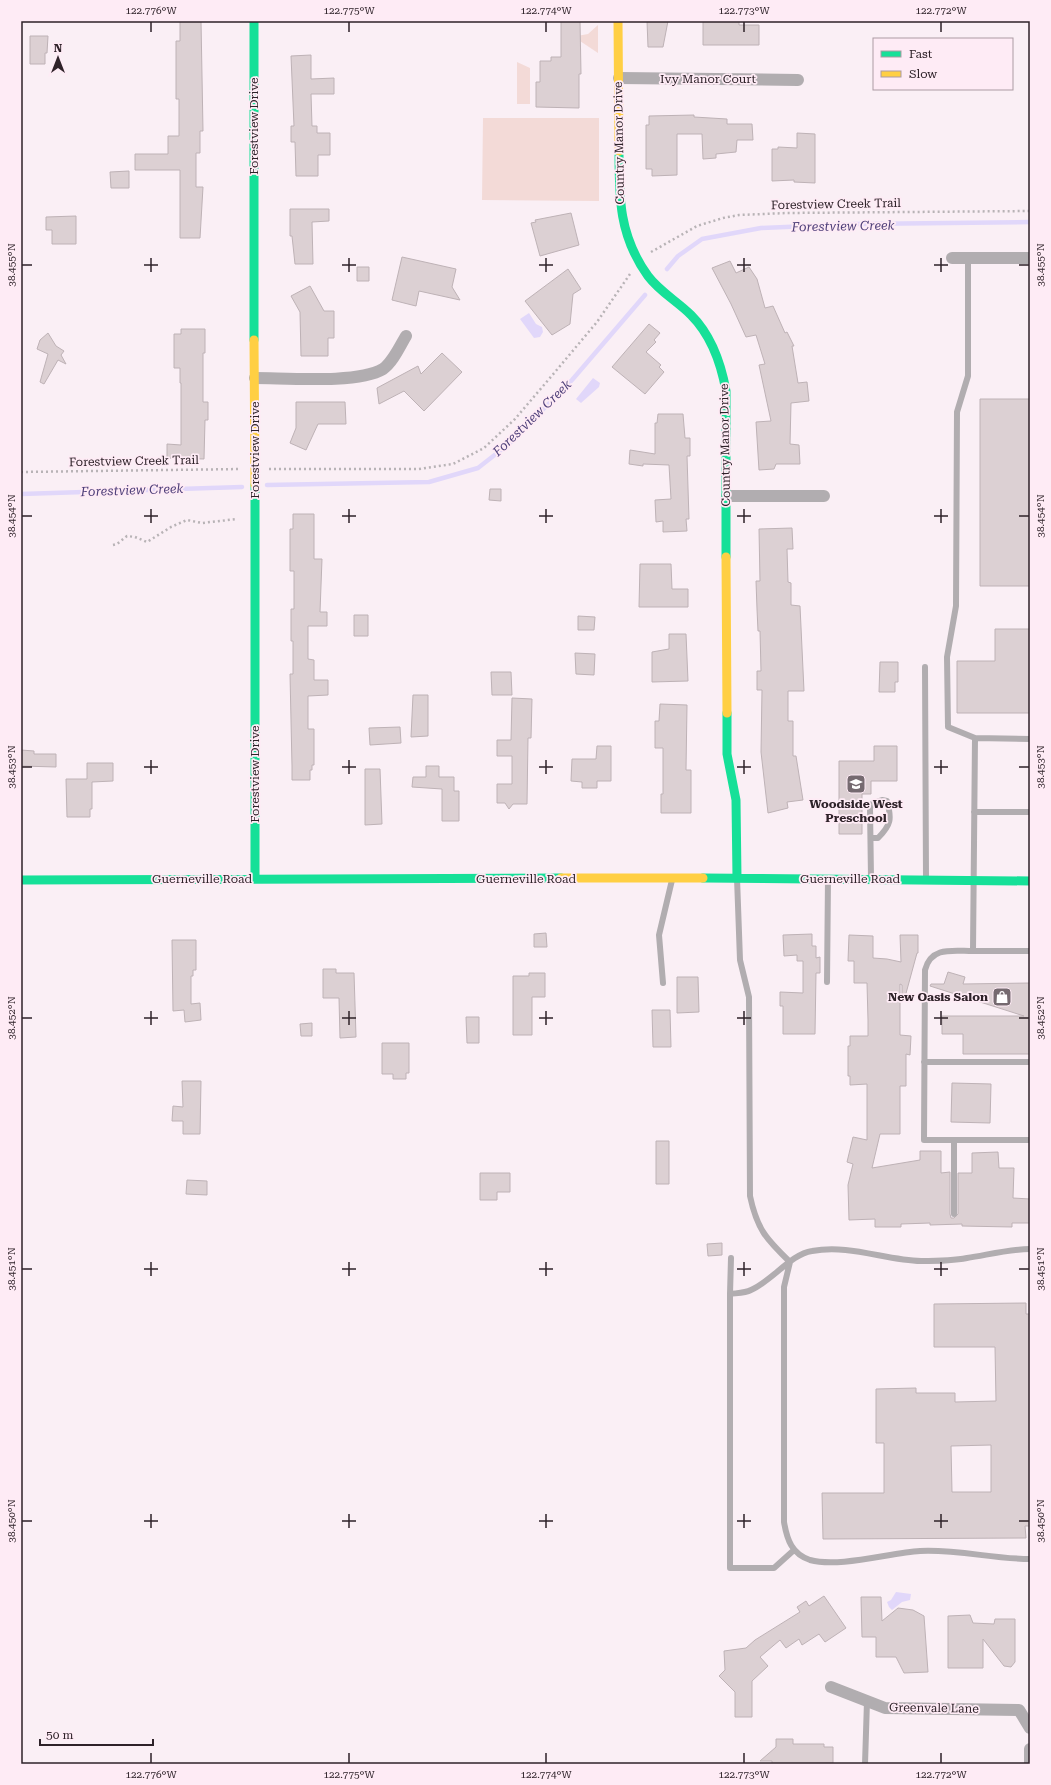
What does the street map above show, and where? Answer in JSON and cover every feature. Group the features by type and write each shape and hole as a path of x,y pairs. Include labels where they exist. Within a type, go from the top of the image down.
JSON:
{"street":[{"name":"Forestview Drive","path":"254,21 255,879"},
{"name":"Country Manor Drive","path":"618,21 619,198 622,222 632,247 644,270 660,289 692,316 702,327 711,343 721,368 726,400 727,754 736,800 737,878"},
{"name":"Ivy Manor Court","path":"619,78 798,80"},
{"path":"952,258 1030,258"},
{"path":"255,378 347,378 367,376 384,368 395,355 406,336"},
{"path":"727,496 824,496"},
{"name":"Guerneville Road","path":"21,880 737,878 1030,881"},
{"name":"Greenvale Lane","path":"831,1687 885,1708 1019,1710 1030,1728"},
{"path":"1030,1750 1030,1764"}],"lane":[{"path":"968,258 968,376 958,412 956,606 947,657 948,727 975,738 1030,739"},
{"path":"925,666 926,880"},
{"path":"973,951 975,738"},
{"path":"871,838 878,838 889,825 890,811 887,801 882,800 873,803 870,808 871,880"},
{"path":"974,812 1030,812"},
{"path":"663,983 659,935 672,878"},
{"path":"737,878 740,960 749,997 750,1196 754,1215 762,1233 790,1262"},
{"path":"827,982 828,879"},
{"path":"1030,951 939,952 931,956 927,962 925,970 924,1062 924,1140 1030,1140"},
{"path":"924,1062 1030,1062"},
{"path":"954,1140 954,1214"},
{"path":"730,1294 750,1290 773,1276 790,1262 811,1251 833,1249 858,1251 920,1261 958,1259 1009,1251 1030,1250"},
{"path":"731,1258 730,1568 774,1568 794,1550"},
{"path":"790,1262 784,1287 784,1522 789,1544 794,1550 809,1559 819,1561 856,1560 919,1551 940,1551 1030,1559"},
{"path":"865,1764 867,1701"}],"path":[{"name":"Forestview Creek Trail","path":"651,252 697,226 739,215 787,213 1030,211"},
{"path":"264,469 419,469 453,464 484,448 515,419 597,322 630,274"},
{"name":"Forestview Creek Trail","path":"21,472 247,469"},
{"path":"113,545 117,544 127,536 135,537 147,542 171,527 187,520 202,523 237,519"}],"shaded area":[{"path":"598,25 598,53 580,41 577,36 588,34"},
{"path":"517,62 530,68 530,104 517,104"},
{"path":"483,118 599,118 599,201 482,200"},
{"path":"529,313 536,324 542,327 543,332 540,337 534,338 520,319"},
{"path":"593,378 600,383 599,387 581,403 576,399"},
{"path":"896,1592 911,1594 910,1600 902,1602 892,1610 887,1602 891,1600"}],"building":[{"path":"180,21 201,21 203,131 200,131 200,153 196,153 196,187 203,187 200,238 180,238 180,170 135,170 135,154 168,154 168,136 179,136 179,99 176,99 176,41 180,41"},
{"path":"561,21 580,21 581,74 579,74 579,108 536,107 536,82 540,82 540,61 551,61 551,57 561,57"},
{"path":"647,21 668,21 663,47 648,47"},
{"path":"703,21 739,21 739,25 759,25 759,45 703,45"},
{"path":"30,36 48,36 45,64 30,64"},
{"path":"311,55 311,79 334,78 334,94 311,94 312,126 317,126 317,133 330,133 330,155 318,155 318,176 296,176 295,142 291,142 291,126 294,126 291,56"},
{"path":"694,115 694,117 727,119 727,124 752,124 753,140 737,140 736,152 716,154 716,158 703,159 702,134 677,134 677,175 652,176 652,169 646,169 646,125 649,125 649,116"},
{"path":"797,133 815,134 815,183 794,182 794,180 772,181 772,149 778,149 778,147 797,148"},
{"path":"129,171 129,188 111,188 110,172"},
{"path":"290,209 329,209 329,221 312,222 313,264 295,264 292,236 290,236"},
{"path":"571,213 579,245 540,256 531,223 536,222 535,220"},
{"path":"76,216 76,244 52,244 52,230 46,230 46,217"},
{"path":"402,257 456,269 452,287 460,300 419,291 416,306 392,300"},
{"path":"730,261 736,273 749,267 757,279 765,308 773,306 785,333 787,332 794,346 792,346 798,383 807,382 809,401 791,403 790,444 799,445 800,464 776,464 774,469 759,470 756,422 771,421 759,365 765,364 756,335 746,337 712,268"},
{"path":"357,267 369,267 369,281 357,281"},
{"path":"568,269 581,289 573,294 570,324 552,335 525,301"},
{"path":"310,286 324,311 334,311 334,338 328,338 328,356 301,356 300,312 291,296"},
{"path":"649,324 660,333 654,340 656,342 646,352 661,365 659,367 664,372 645,394 612,367"},
{"path":"181,329 205,329 205,353 203,353 203,402 208,402 208,420 205,420 204,459 167,458 167,444 181,445 181,383 180,368 174,368 174,334 181,334"},
{"path":"48,333 56,346 64,351 61,355 66,364 58,360 44,384 40,382 48,354 37,349 40,340"},
{"path":"442,353 462,372 424,411 404,391 379,404 377,388 418,366 421,374"},
{"path":"980,399 1030,399 1030,586 980,586"},
{"path":"296,402 345,402 346,424 318,424 306,450 290,443 296,428"},
{"path":"658,414 683,414 685,438 690,438 690,456 687,456 689,519 686,519 687,531 663,532 663,521 656,522 655,500 671,499 669,465 643,464 643,466 629,464 630,450 655,454 655,423 657,423"},
{"path":"490,489 501,489 501,501 489,500"},
{"path":"293,514 314,514 314,559 322,559 320,612 327,612 327,626 308,626 308,659 314,660 314,680 328,680 328,695 308,696 308,729 314,729 314,765 312,765 312,770 310,770 310,780 292,780 290,674 293,674 291,609 294,609 294,571 290,571 290,529 293,529"},
{"path":"792,528 793,549 787,549 788,582 791,583 791,605 800,606 804,691 788,691 788,721 793,721 793,756 796,756 803,800 787,802 788,808 768,813 761,752 762,690 757,690 757,671 761,671 760,631 758,631 756,581 760,581 759,529"},
{"path":"640,564 671,564 672,589 688,589 688,607 639,607"},
{"path":"354,615 368,615 368,636 354,636"},
{"path":"578,616 595,617 594,630 578,630"},
{"path":"995,629 1030,629 1030,713 957,713 957,661 995,661"},
{"path":"669,634 686,634 688,681 652,682 652,652 669,649"},
{"path":"575,653 595,654 594,675 576,674"},
{"path":"880,662 898,662 898,682 895,682 895,692 879,692"},
{"path":"491,672 511,672 512,695 492,695"},
{"path":"413,695 428,695 428,736 411,737"},
{"path":"512,698 532,699 531,738 528,738 527,804 513,804 509,809 505,803 497,803 497,784 512,784 512,756 497,756 497,740 511,740"},
{"path":"660,704 687,705 686,770 691,770 691,813 661,813 661,794 663,794 663,748 655,748 655,721 659,721"},
{"path":"400,727 401,743 370,745 369,728"},
{"path":"597,746 611,746 611,781 597,781 597,788 582,788 582,782 571,781 572,759 596,759"},
{"path":"874,746 897,746 897,781 871,781 871,794 862,794 862,834 839,834 839,761 874,761"},
{"path":"21,750 34,751 34,754 56,754 56,767 21,766"},
{"path":"87,763 113,763 113,781 92,782 92,809 90,809 90,817 67,817 66,779 87,779"},
{"path":"426,766 439,766 439,777 454,777 454,791 459,791 459,821 442,821 442,789 412,787 413,777 426,777"},
{"path":"365,769 380,769 382,824 365,825"},
{"path":"546,933 547,947 534,947 534,934"},
{"path":"812,934 812,946 816,946 816,958 820,957 820,973 816,973 815,1034 783,1034 783,1006 780,1006 780,992 803,993 803,961 797,961 797,955 784,956 783,935"},
{"path":"849,935 873,936 873,958 901,962 900,935 918,935 918,953 905,997 902,996 902,985 900,984 900,1035 911,1036 910,1055 906,1054 906,1086 900,1086 900,1134 880,1134 872,1168 920,1160 920,1151 941,1151 941,1173 950,1172 950,1214 951,1218 954,1218 958,1214 958,1173 972,1173 972,1153 998,1152 999,1168 1014,1168 1013,1198 1030,1199 1030,1223 1012,1223 1012,1227 962,1226 962,1224 930,1225 930,1223 901,1224 901,1227 875,1227 875,1219 849,1220 848,1185 853,1164 847,1162 853,1137 867,1140 867,1084 850,1085 850,1076 848,1076 848,1046 850,1046 850,1036 868,1036 868,1020 867,983 854,983 854,961 848,961"},
{"path":"172,940 196,940 196,970 193,970 193,976 191,976 191,1004 200,1003 201,1020 185,1022 184,1010 173,1011"},
{"path":"323,969 336,969 336,973 354,973 356,1037 340,1038 339,998 323,998"},
{"path":"948,972 965,977 963,984 1030,983 1030,1054 963,1054 963,1034 942,1034 942,1016 1024,1016 930,986 931,984 944,984"},
{"path":"529,973 545,973 545,997 532,997 532,1035 513,1035 513,976 529,976"},
{"path":"677,977 698,977 699,1012 677,1013"},
{"path":"652,1010 670,1010 671,1047 653,1047"},
{"path":"466,1017 479,1017 479,1043 467,1043"},
{"path":"312,1023 312,1036 301,1036 300,1024"},
{"path":"382,1043 409,1043 409,1073 406,1073 406,1079 393,1079 393,1074 382,1074"},
{"path":"182,1081 201,1081 200,1134 183,1134 183,1121 172,1121 173,1106 183,1107"},
{"path":"952,1083 991,1084 990,1123 951,1122"},
{"path":"656,1141 669,1141 669,1184 656,1184"},
{"path":"480,1173 510,1173 510,1192 497,1192 497,1200 480,1200"},
{"path":"187,1180 207,1181 207,1195 186,1194"},
{"path":"722,1243 722,1255 708,1256 707,1244"},
{"path":"1026,1303 1026,1314 1030,1314 1030,1526 1025,1526 1026,1538 823,1539 822,1493 884,1493 884,1443 876,1443 876,1389 916,1388 916,1393 955,1393 955,1402 996,1401 995,1347 934,1347 934,1304","holes":["991,1445 991,1492 952,1492 951,1446"]},
{"path":"824,1596 846,1628 825,1642 819,1634 802,1645 799,1639 786,1648 780,1640 760,1657 768,1666 752,1681 752,1717 735,1717 735,1692 719,1676 725,1670 724,1651 746,1648 755,1640 800,1612 797,1607 806,1601 809,1606"},
{"path":"861,1597 881,1597 882,1621 898,1608 913,1610 924,1616 928,1672 904,1673 896,1657 876,1657 876,1637 862,1637"},
{"path":"970,1615 973,1623 994,1624 995,1619 1015,1619 1015,1662 1011,1667 1004,1666 983,1639 983,1668 948,1668 948,1616"},
{"path":"776,1739 793,1739 793,1744 824,1744 824,1747 833,1747 833,1763 772,1764 772,1761 760,1761 776,1747"}],"waterway":[{"name":"Forestview Creek","path":"667,269 678,256 702,239 761,228 856,224 1030,222"},
{"name":"Forestview Creek","path":"267,485 429,482 478,468 510,443 572,380 645,295"},
{"name":"Forestview Creek","path":"21,494 242,487"}],"traffic: fast":[{"path":"254,21 254,340"},
{"path":"619,151 619,185 621,201 626,231 631,246 638,261 653,282 686,310 704,331 710,340 721,370 726,391 726,557"},
{"path":"255,485 255,879"},
{"path":"727,713 727,754 736,800 737,878"},
{"path":"21,880 561,878"},
{"path":"703,878 1030,881"}],"traffic: slow":[{"path":"618,21 619,151"},
{"path":"254,340 255,485"},
{"path":"726,557 727,713"},
{"path":"561,878 703,878"}],"place":[{"name":"Woodside West Preschool","path":"856,784"},
{"name":"New Oasis Salon","path":"1002,997"}]}
